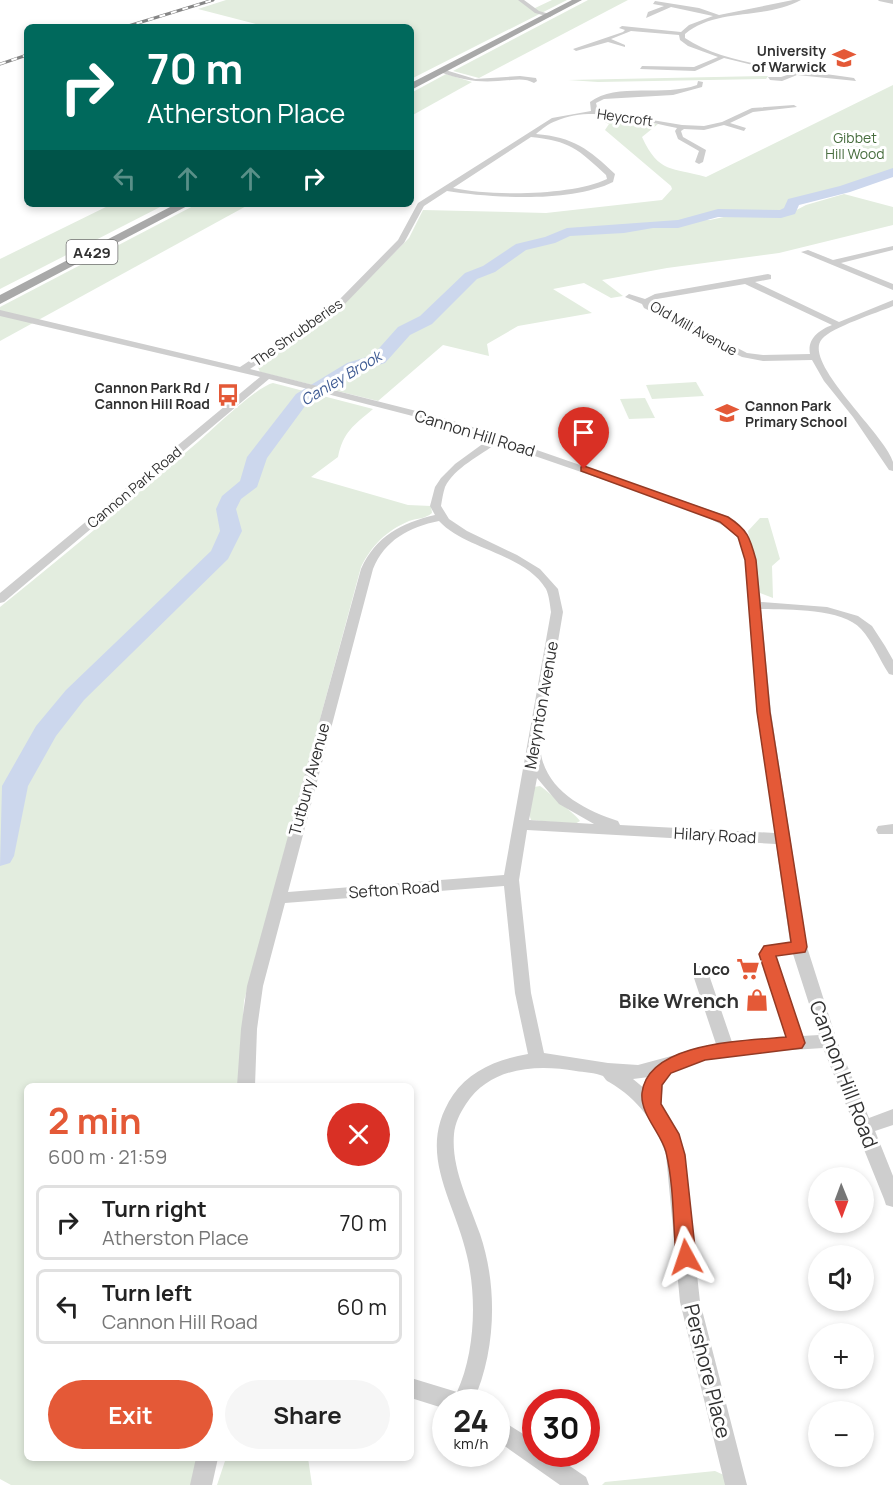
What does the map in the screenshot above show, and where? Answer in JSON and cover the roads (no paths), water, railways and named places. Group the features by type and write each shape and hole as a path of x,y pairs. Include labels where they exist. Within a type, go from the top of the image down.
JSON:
{"main road":[{"path":"414,85 578,0"},
{"name":"A429","path":"0,300 179,207"}],"street":[{"path":"521,0 537,12 550,15"},
{"path":"622,28 682,34 691,26 718,16 778,8 798,0"},
{"path":"881,0 893,2"},
{"path":"656,3 718,16"},
{"path":"736,5 758,11"},
{"path":"640,13 648,15 669,6"},
{"path":"606,41 606,37 625,33 630,29"},
{"path":"682,34 684,41 693,47 725,56 796,73 856,79 846,86"},
{"path":"576,50 606,41 621,47 633,48"},
{"path":"631,69 643,66 695,69 725,56"},
{"path":"442,71 480,81 502,77 532,80 542,78"},
{"path":"770,78 782,79 796,73"},
{"path":"776,87 782,79"},
{"path":"595,113 593,102 604,96 673,94 700,84 711,87"},
{"path":"673,94 681,97"},
{"name":"Heycroft","path":"531,135 554,119 595,113 620,114 704,128 724,123 752,110 799,108"},
{"name":"Heycroft","path":"724,123 749,130"},
{"path":"682,126 677,135 703,150 698,160"},
{"path":"446,189 482,194 541,193 598,186 610,180 612,176 577,143 565,138 531,135"},
{"name":"The Shrubberies","path":"242,370 338,306 401,242 421,205 531,135"},
{"path":"832,263 893,248"},
{"path":"804,252 893,287"},
{"name":"Old Mill Avenue","path":"646,302 655,297 768,277"},
{"path":"746,281 839,325"},
{"name":"Old Mill Avenue","path":"629,297 646,302 647,306 745,356 815,357"},
{"path":"893,303 839,325 817,338 813,347 815,357 827,379 856,415 893,468"},
{"name":"Cannon Hill Road","path":"0,314 267,376 436,420 497,438 701,510 732,524 744,537 748,550 764,712 800,947 829,1041 893,1199"},
{"name":"Cannon Park Road","path":"0,599 267,376"},
{"path":"441,517 437,499 443,483 497,438"},
{"name":"Merynton Avenue","path":"441,517 462,535 512,555 536,570 555,596 557,612 511,880 523,993 537,1059"},
{"name":"Tutbury Avenue","path":"246,1083 252,1001 370,560 377,547 400,530 415,523 441,517"},
{"path":"754,605 817,609 848,615 862,623 893,671"},
{"name":"Hilary Road","path":"534,755 539,771 546,781 559,796 577,810 610,825 648,832"},
{"name":"Hilary Road","path":"520,825 783,839"},
{"name":"Sefton Road","path":"278,898 511,880"},
{"name":"Cannon Hill Road","path":"796,1043 767,954 770,950 800,947"},
{"path":"700,972 726,1050"},
{"path":"468,1389 479,1338 483,1286 469,1227 446,1164 444,1133 457,1101 471,1085 492,1071 515,1063 537,1059 574,1062 605,1071 640,1072 665,1068 704,1053 829,1041"},
{"path":"652,1106 651,1094 654,1083 665,1068"},
{"name":"Pershore Place","path":"605,1071 637,1090 652,1106 670,1134 675,1155 690,1302 736,1485"},
{"path":"863,1128 893,1117"},
{"path":"414,1388 432,1393"},
{"path":"510,1437 578,1485"}],"waterway":[{"name":"Canley Brook","path":"0,856 15,786 45,732 75,695 220,554 231,531 226,509 232,496 250,483 257,457 302,398 353,367 379,359 404,331 426,320 471,276 489,269 521,247 550,240 567,232 678,224 718,213 781,214 790,211 793,202 845,189 893,172"}],"railway":[{"path":"135,24 213,0"},
{"path":"0,64 24,56"}],"place":[{"name":"University of Warwick","path":"844,58"},
{"name":"Cannon Park Rd / Cannon Hill Road","path":"228,395"},
{"name":"Cannon Park Primary School","path":"727,413"},
{"name":"Loco","path":"748,969"},
{"name":"Bike Wrench","path":"757,1000"}],"park label":[{"name":"Gibbet Hill Wood","path":"855,146"}]}
